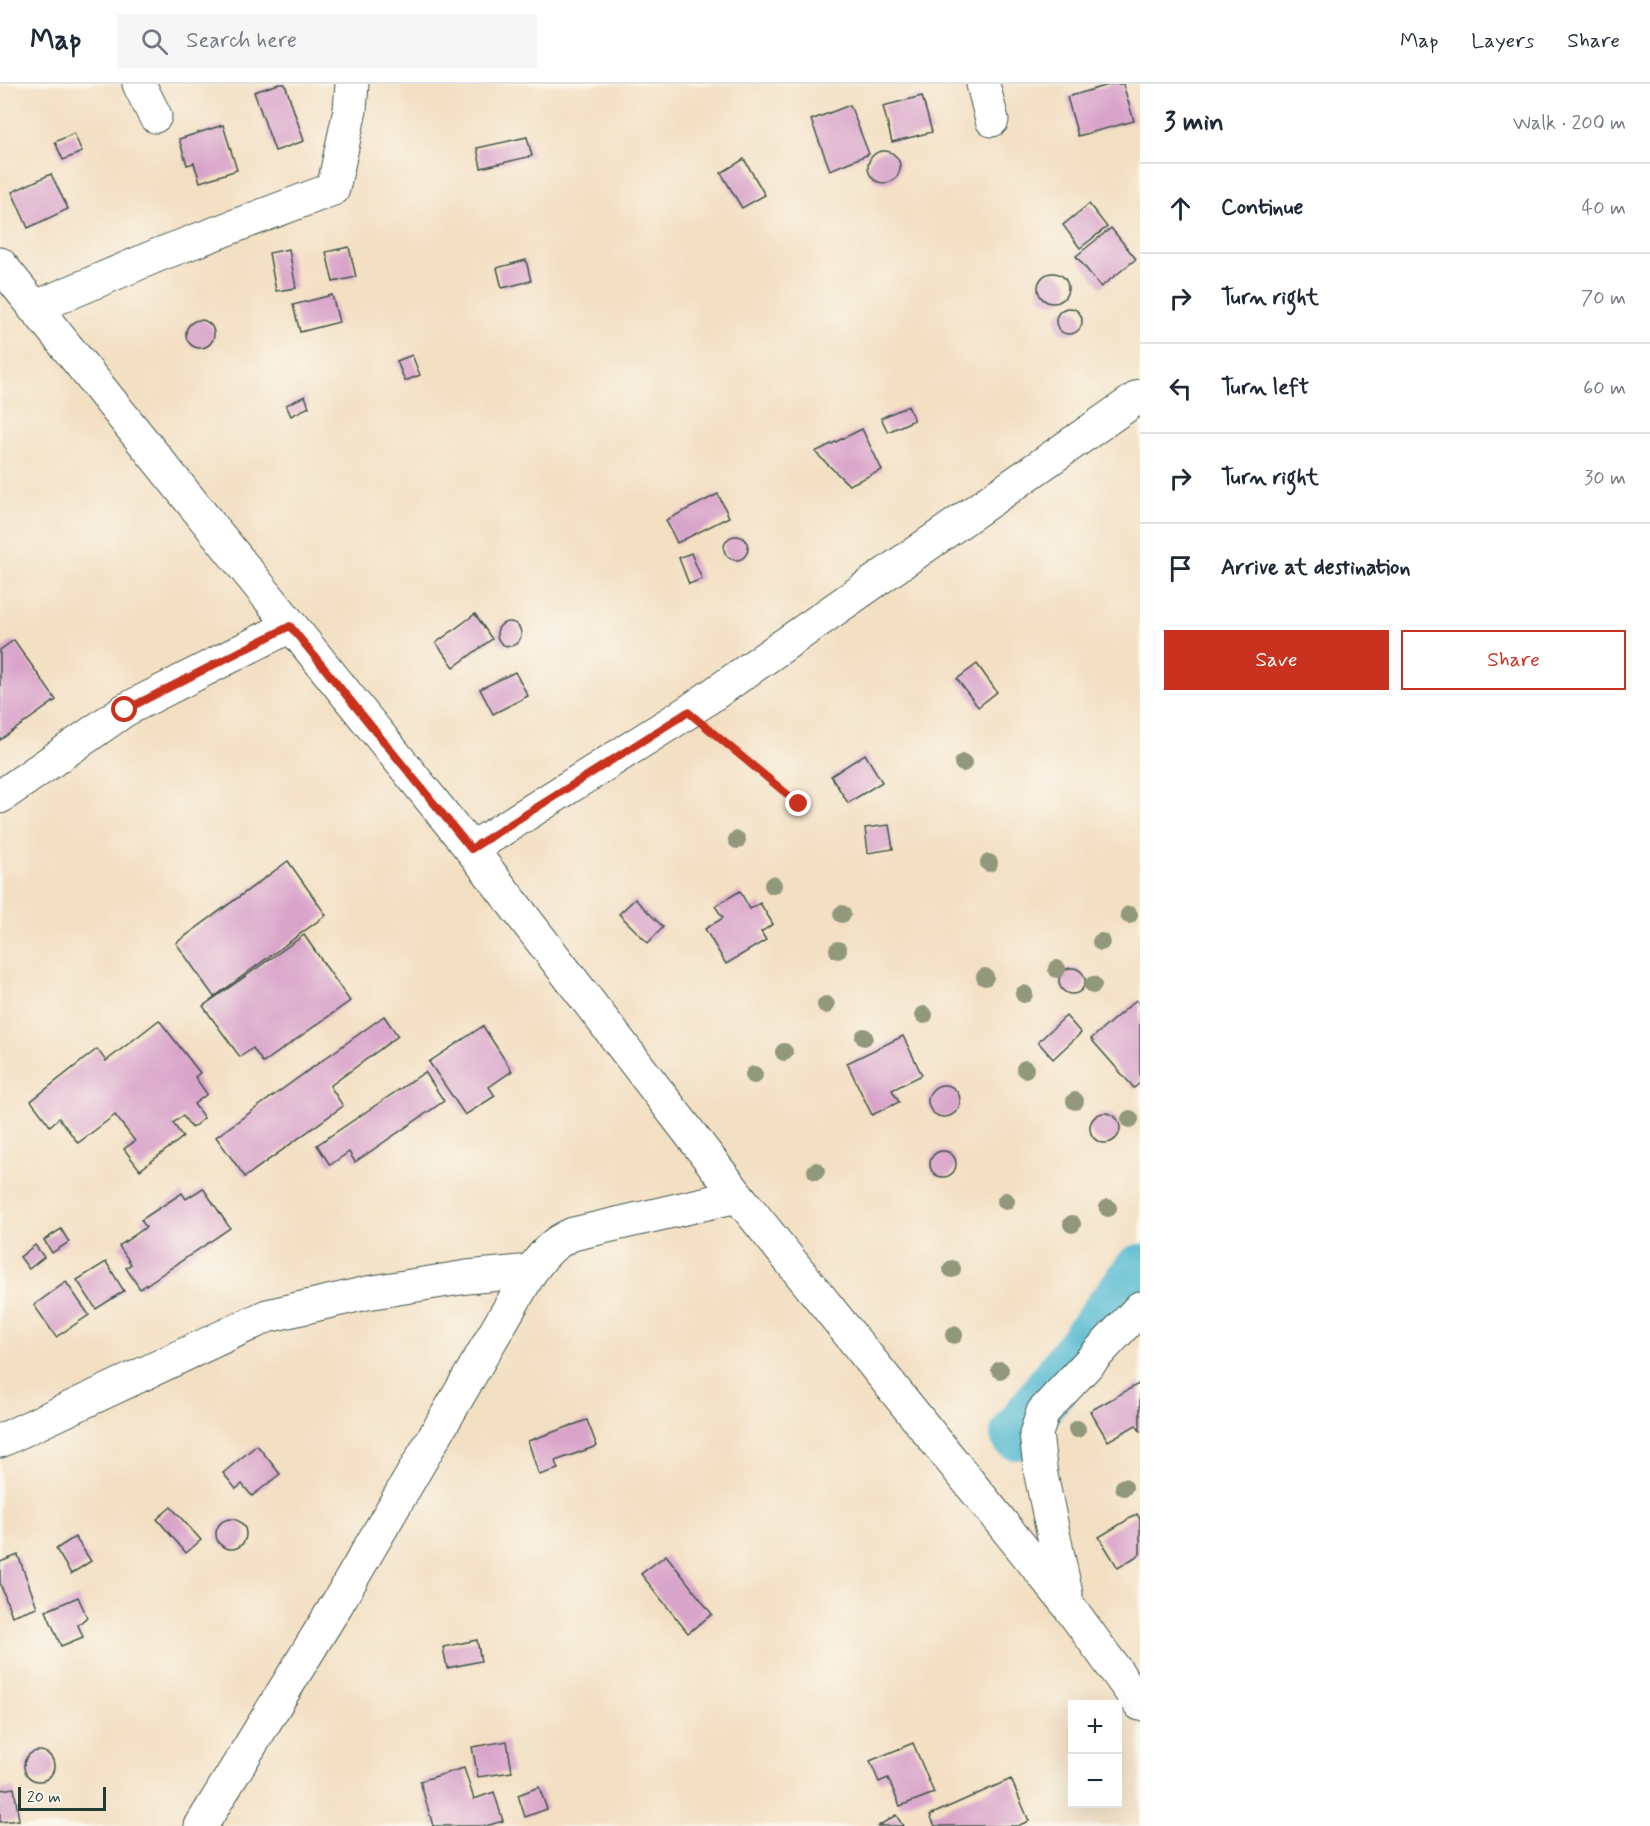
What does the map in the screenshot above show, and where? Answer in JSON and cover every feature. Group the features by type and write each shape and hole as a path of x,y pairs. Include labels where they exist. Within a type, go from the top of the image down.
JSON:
{"street":[{"path":"139,84 155,116"},
{"path":"34,308 158,255 333,189 350,110 352,84"},
{"path":"983,84 992,120"},
{"path":"0,264 471,849 738,1196 1068,1605 1140,1704"},
{"path":"471,849 688,712 1140,396"},
{"path":"0,797 125,710 290,626"},
{"path":"201,1826 343,1594 531,1271 557,1240 573,1234 738,1196"},
{"path":"0,1441 267,1316 366,1293 467,1277 531,1271"},
{"path":"1068,1605 1053,1541 1036,1434 1042,1412 1140,1308"}],"path":[{"path":"688,712 799,804"}],"building":[{"path":"285,84 304,141 275,151 254,92"},
{"path":"1112,84 1123,84 1134,121 1078,136 1067,97"},
{"path":"922,96 932,132 892,142 883,106"},
{"path":"850,105 869,154 830,170 811,120"},
{"path":"223,125 237,170 200,182 194,163 187,165 179,139"},
{"path":"74,133 82,152 63,160 55,142"},
{"path":"527,137 532,156 481,168 477,148"},
{"path":"884,151 895,156 900,167 895,178 884,183 873,178 868,167 873,156"},
{"path":"744,159 765,195 742,208 721,173"},
{"path":"51,174 68,209 28,228 12,192"},
{"path":"1089,204 1107,227 1080,248 1063,225"},
{"path":"1111,228 1136,259 1101,287 1076,256"},
{"path":"349,247 356,277 333,282 326,252"},
{"path":"289,249 296,288 276,291 269,253"},
{"path":"526,260 531,281 502,288 497,268"},
{"path":"1053,273 1059,274 1067,282 1067,294 1059,302 1053,303 1047,302 1039,294 1038,288 1039,282 1047,274"},
{"path":"332,295 339,322 300,332 293,305"},
{"path":"1069,308 1078,312 1082,321 1078,330 1069,334 1060,330 1056,321 1060,312"},
{"path":"200,320 210,324 214,334 210,344 200,348 190,344 186,334 190,324"},
{"path":"412,355 420,375 405,381 397,361"},
{"path":"305,396 309,407 291,416 286,405"},
{"path":"908,406 914,420 888,432 881,418"},
{"path":"862,429 882,470 849,485 815,452"},
{"path":"718,494 729,517 677,543 666,520"},
{"path":"736,536 745,539 748,548 745,557 736,560 727,557 724,548 727,539"},
{"path":"691,553 702,579 689,584 679,558"},
{"path":"475,614 492,639 454,667 436,643"},
{"path":"509,622 517,626 521,634 517,642 509,646 501,642 497,634 501,626"},
{"path":"14,640 56,700 0,740 0,650"},
{"path":"977,664 997,692 978,707 957,679"},
{"path":"515,672 528,696 493,714 480,689"},
{"path":"865,754 882,782 848,803 831,776"},
{"path":"889,825 893,849 868,853 865,828"},
{"path":"288,861 326,915 214,997 176,943"},
{"path":"740,891 750,909 760,903 773,924 761,932 766,940 726,964 705,929 723,918 715,906"},
{"path":"635,899 663,927 648,943 619,914"},
{"path":"304,935 350,1001 263,1063 253,1048 240,1057 203,1006"},
{"path":"1072,968 1081,972 1085,981 1081,990 1072,994 1063,990 1059,981 1063,972"},
{"path":"1136,1000 1140,1004 1140,1083 1134,1088 1091,1039"},
{"path":"384,1016 398,1036 330,1086 343,1106 245,1177 216,1137"},
{"path":"1066,1016 1081,1033 1053,1059 1038,1042"},
{"path":"159,1020 200,1073 195,1077 207,1094 194,1104 204,1118 192,1128 183,1116 173,1123 183,1137 140,1170 124,1149 135,1141 115,1115 78,1143 59,1118 50,1126 31,1101 97,1049 106,1061"},
{"path":"483,1026 512,1071 489,1087 495,1096 465,1115 429,1062"},
{"path":"903,1036 922,1075 892,1090 899,1102 872,1115 847,1063"},
{"path":"425,1072 444,1101 355,1162 349,1152 330,1165 317,1145"},
{"path":"944,1085 955,1090 960,1101 955,1112 944,1117 933,1112 928,1101 933,1090"},
{"path":"1105,1113 1116,1117 1120,1128 1116,1139 1105,1143 1094,1139 1090,1128 1094,1117"},
{"path":"943,1151 953,1154 956,1164 953,1174 943,1177 933,1174 930,1164 933,1154"},
{"path":"203,1188 230,1228 140,1289 126,1268 131,1264 119,1246 146,1227 141,1220 182,1193 186,1199"},
{"path":"61,1229 69,1242 52,1253 44,1240"},
{"path":"35,1245 44,1257 29,1269 20,1257"},
{"path":"106,1262 124,1291 96,1309 77,1280"},
{"path":"66,1282 89,1315 56,1337 34,1305"},
{"path":"1140,1383 1140,1431 1136,1425 1108,1441 1090,1411"},
{"path":"587,1420 597,1446 555,1461 558,1469 539,1475 528,1441"},
{"path":"257,1445 280,1474 252,1496 242,1484 236,1489 223,1473"},
{"path":"171,1507 201,1540 186,1553 157,1519"},
{"path":"1137,1514 1140,1519 1140,1554 1118,1568 1099,1537"},
{"path":"231,1519 242,1523 246,1534 242,1545 231,1549 220,1545 216,1534 220,1523"},
{"path":"75,1537 91,1561 71,1574 56,1549"},
{"path":"18,1555 37,1607 12,1616 0,1583 0,1562"},
{"path":"666,1555 712,1614 688,1633 641,1574"},
{"path":"78,1597 87,1617 78,1625 83,1637 61,1646 46,1611"},
{"path":"477,1640 481,1661 447,1668 443,1647"},
{"path":"507,1741 512,1772 478,1777 472,1747"},
{"path":"913,1743 934,1793 900,1806 888,1778 879,1782 870,1761"},
{"path":"39,1751 50,1755 54,1766 50,1777 39,1781 28,1777 24,1766 28,1755"},
{"path":"464,1768 474,1799 494,1792 503,1821 486,1826 433,1826 420,1781"},
{"path":"1011,1779 1029,1821 1017,1826 935,1826 930,1815"},
{"path":"539,1787 547,1809 525,1817 518,1795"},
{"path":"14,1788 19,1820 0,1822 0,1790"},
{"path":"896,1815 903,1826 878,1826"}],"waterway":[{"path":"1016,1434 1140,1270"}],"route":[{"path":"125,710 290,626 471,849 688,712 799,804"}]}
